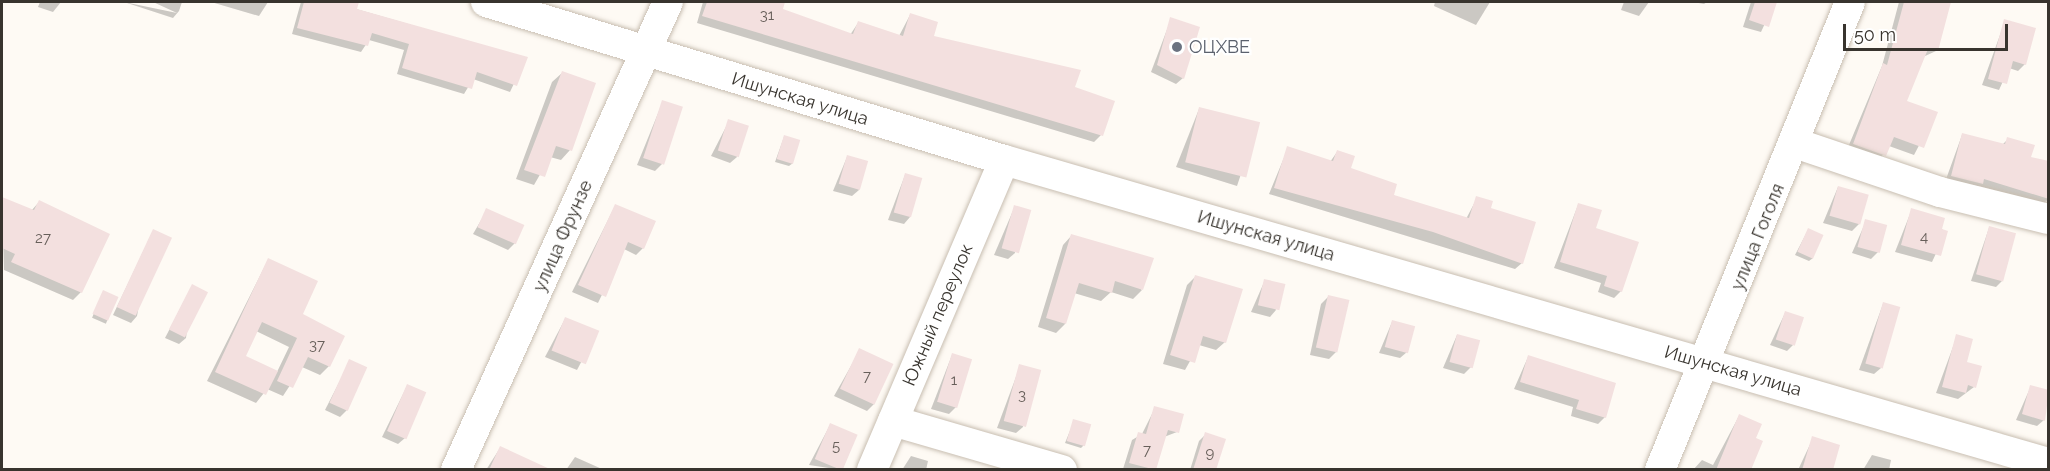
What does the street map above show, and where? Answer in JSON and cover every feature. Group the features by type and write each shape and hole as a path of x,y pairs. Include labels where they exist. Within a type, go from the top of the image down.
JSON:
{"street":[{"name":"Ишунская улица","path":"486,2 646,53 1004,160 2049,463"},
{"name":"улица Фрунзе","path":"456,470 668,2"},
{"name":"улица Гоголя","path":"1660,470 1708,363 1850,2"},
{"path":"1795,143 1940,192 2049,219"},
{"name":"Южный переулок","path":"872,470 1004,160"},
{"path":"893,421 1062,470"}],"building":[{"path":"304,2 359,2 357,9 528,57 517,86 477,72 472,89 402,68 409,44 372,33 368,46 297,28"},
{"path":"707,2 785,2 783,9 853,34 858,21 903,36 910,13 938,22 934,36 1081,70 1075,87 1115,101 1103,136 702,16"},
{"path":"1755,2 1777,2 1769,27 1749,20"},
{"path":"1904,2 1951,2 1938,51 1928,49 1907,101 1938,112 1924,148 1894,137 1886,156 1853,144 1883,63 1887,65"},
{"path":"1170,17 1200,27 1184,79 1157,65"},
{"path":"2004,19 2036,28 2026,65 2013,61 2007,84 1988,79"},
{"path":"562,71 596,83 572,151 556,146 545,177 524,170"},
{"path":"662,100 683,107 664,165 643,158"},
{"path":"1199,107 1260,122 1246,178 1185,162"},
{"path":"728,119 749,126 739,157 718,150"},
{"path":"1962,133 2005,144 2007,137 2035,145 2031,157 2049,161 2049,199 1984,179 1983,184 1951,176"},
{"path":"784,135 800,140 793,164 777,159"},
{"path":"1287,146 1333,161 1337,150 1355,156 1351,168 1397,184 1394,195 1469,218 1476,196 1493,201 1491,208 1536,222 1523,264 1433,232 1274,188"},
{"path":"847,155 868,161 860,190 839,184"},
{"path":"905,173 922,178 911,217 894,212"},
{"path":"1838,186 1869,195 1860,225 1829,216"},
{"path":"2,197 34,210 39,200 110,234 82,293 11,262 15,254 2,248"},
{"path":"1578,203 1602,210 1596,228 1639,242 1622,292 1604,286 1607,276 1560,262"},
{"path":"615,204 656,221 644,249 628,242 606,297 578,285"},
{"path":"1014,205 1031,210 1019,253 1002,248"},
{"path":"486,208 524,225 516,244 477,227"},
{"path":"1911,208 1945,218 1942,229 1948,231 1941,256 1901,245"},
{"path":"1865,219 1887,225 1880,253 1857,247"},
{"path":"1989,226 2016,233 2003,282 1976,274"},
{"path":"1808,228 1824,235 1813,259 1797,252"},
{"path":"153,229 172,238 136,316 117,307"},
{"path":"1071,234 1154,258 1143,290 1115,281 1112,293 1079,283 1066,324 1046,318"},
{"path":"268,258 318,281 303,314 345,336 330,367 308,357 293,388 277,381 297,338 262,322 246,356 278,371 266,395 215,372"},
{"path":"1195,275 1243,289 1226,343 1203,336 1195,363 1170,355"},
{"path":"1264,279 1285,284 1279,310 1258,305"},
{"path":"192,284 208,292 185,338 169,329"},
{"path":"103,290 119,297 108,321 92,314"},
{"path":"1328,295 1349,300 1337,353 1316,348"},
{"path":"1883,302 1900,307 1883,368 1865,364"},
{"path":"1785,311 1804,317 1795,346 1776,340"},
{"path":"565,317 599,331 586,364 552,350"},
{"path":"1392,320 1415,326 1408,353 1385,347"},
{"path":"1457,334 1480,340 1473,368 1449,362"},
{"path":"1956,334 1973,339 1967,362 1982,366 1976,388 1968,385 1966,393 1942,387"},
{"path":"859,348 893,364 874,405 840,389"},
{"path":"952,353 972,359 957,408 937,402"},
{"path":"1528,355 1616,383 1606,418 1576,409 1579,400 1520,382"},
{"path":"349,359 367,367 348,411 329,403"},
{"path":"1019,364 1041,370 1026,427 1004,421"},
{"path":"407,384 426,392 406,439 387,431"},
{"path":"2030,385 2049,390 2045,421 2022,414"},
{"path":"1154,406 1184,414 1179,433 1168,430 1156,470 1129,463 1138,432 1146,434"},
{"path":"1739,414 1762,424 1756,438 1763,441 1751,470 1716,470"},
{"path":"1073,419 1091,424 1085,446 1067,441"},
{"path":"830,423 858,435 843,470 815,459"},
{"path":"1205,432 1226,439 1216,470 1193,470"},
{"path":"1812,436 1840,445 1833,470 1802,470"},
{"path":"500,446 552,470 489,470"}],"place":[{"name":"ОЦХВЕ","path":"1177,47"}]}
